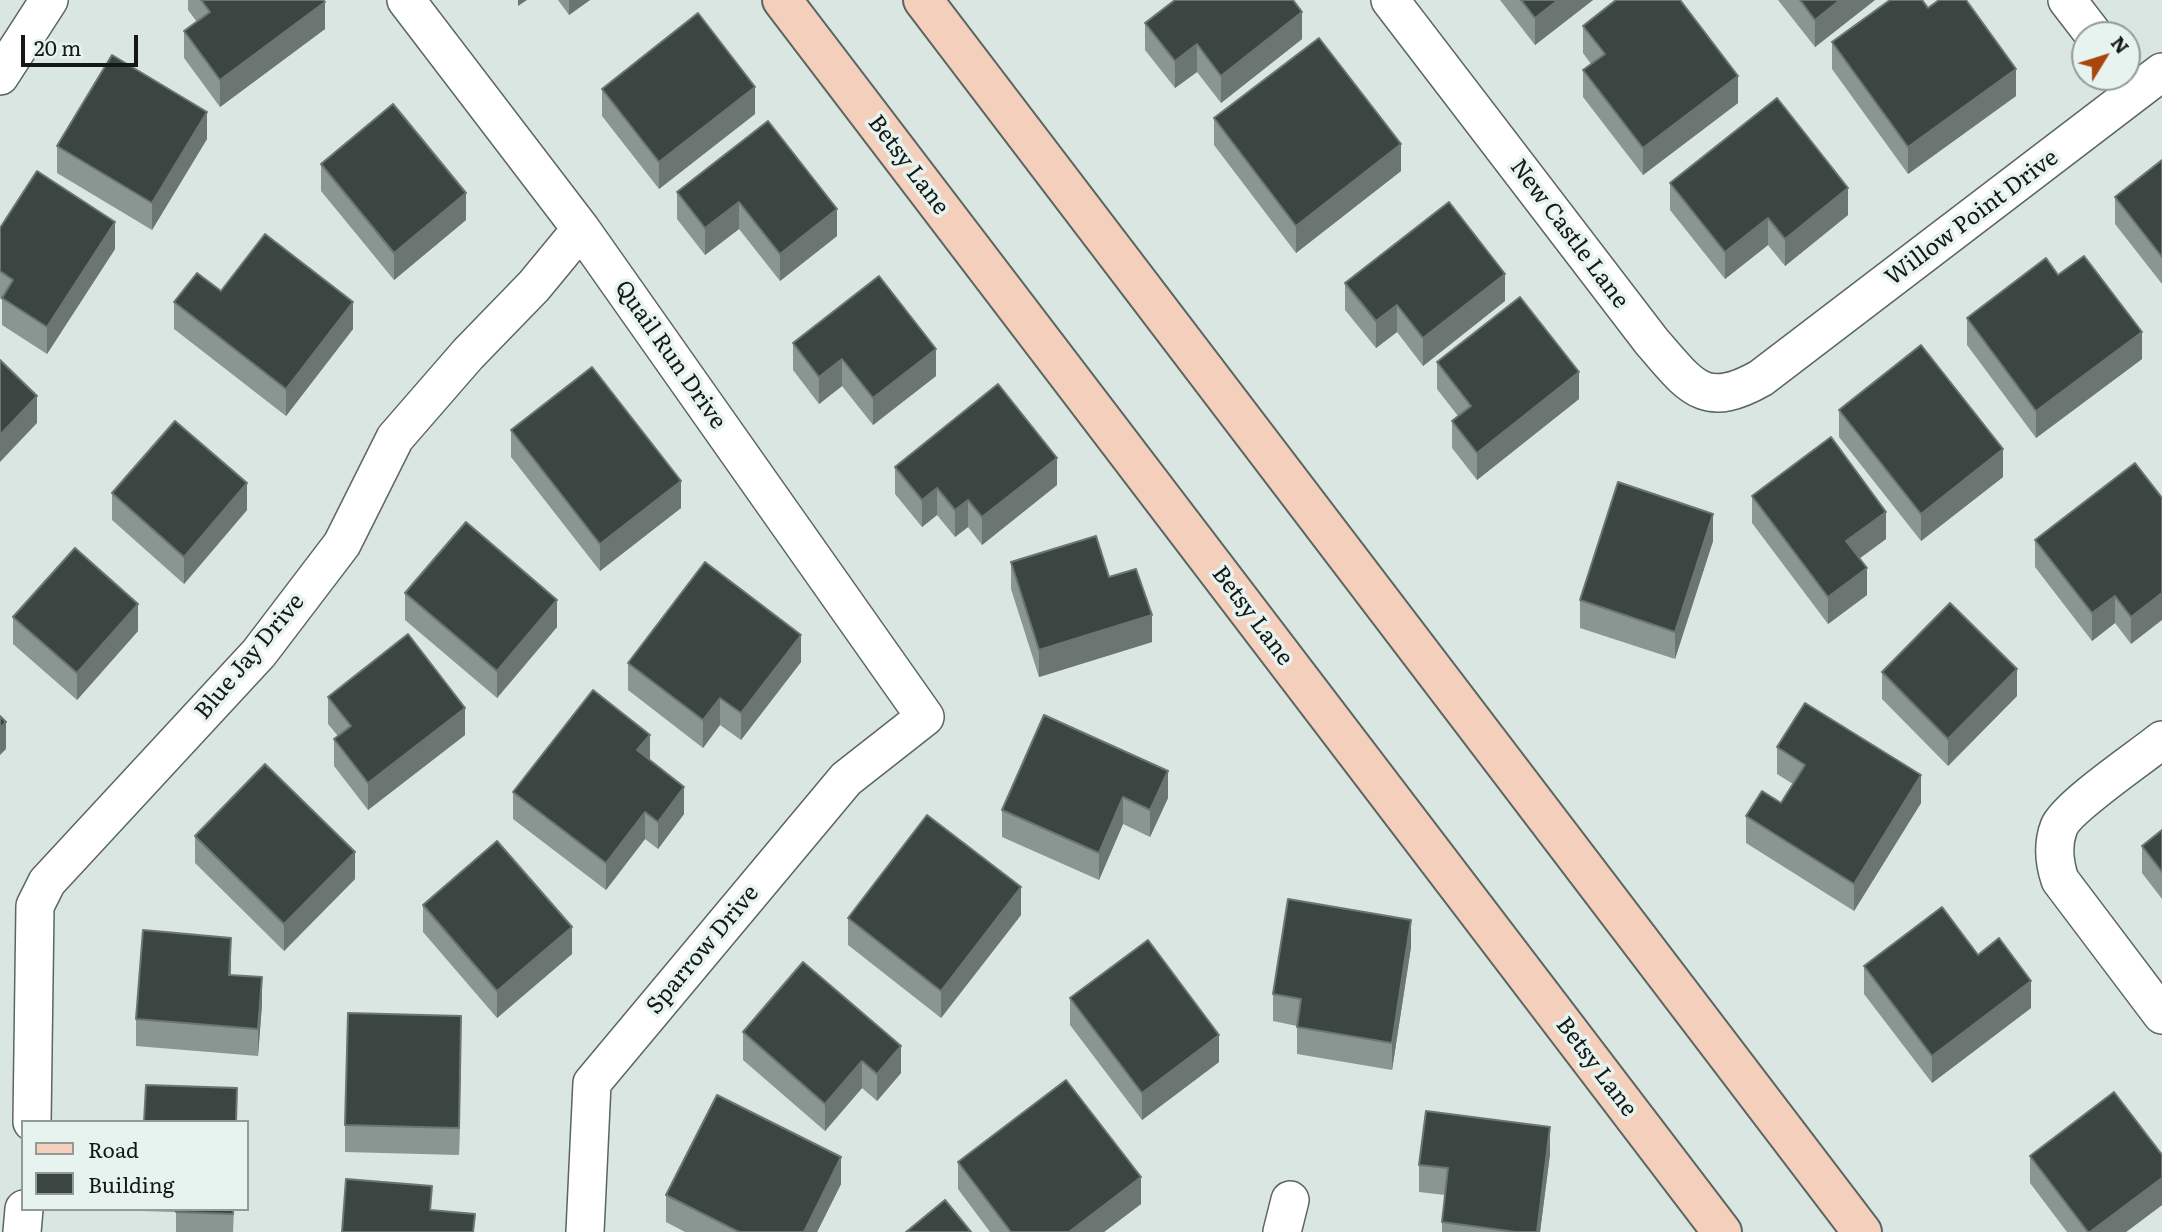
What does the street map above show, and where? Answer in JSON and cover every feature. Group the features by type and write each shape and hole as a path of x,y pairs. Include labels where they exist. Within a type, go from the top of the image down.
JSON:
{"main road":[{"name":"Betsy Lane","path":"782,0 1722,1232"},
{"path":"923,0 1862,1232"}],"street":[{"path":"0,76 49,0"},
{"name":"Quail Run Drive","path":"406,0 581,229 925,718"},
{"name":"New Castle Lane","path":"1390,0 1652,342 1692,385 1715,394 1739,391 1781,363"},
{"path":"2067,0 2083,21"},
{"name":"Willow Point Drive","path":"1781,363 2142,80"},
{"name":"Blue Jay Drive","path":"32,1120 35,906 47,882 259,653 342,544 395,438 468,354 534,286 581,229"},
{"name":"Sparrow Drive","path":"585,1232 592,1083 846,779 925,718"},
{"path":"2162,740 2072,808 2059,825 2054,845 2055,864 2060,880 2162,1015"},
{"path":"22,1232 24,1211"}],"building":[{"path":"201,0 325,2 220,80 184,31 210,12"},
{"path":"1175,0 1293,0 1302,12 1221,76 1197,44 1175,61 1145,23"},
{"path":"1521,0 1558,0 1535,18"},
{"path":"1616,0 1680,0 1738,76 1643,148 1583,70 1605,54 1583,26"},
{"path":"1800,0 1840,0 1815,20"},
{"path":"1890,0 1922,0 1928,8 1939,0 1966,0 2016,69 1908,147 1832,42"},
{"path":"698,13 755,87 659,162 602,89"},
{"path":"1319,38 1401,144 1296,226 1214,118"},
{"path":"112,55 207,112 152,203 57,146"},
{"path":"1777,98 1848,188 1785,239 1768,218 1725,252 1670,183"},
{"path":"393,104 466,193 394,253 321,164"},
{"path":"768,121 837,209 780,254 739,202 705,228 677,192"},
{"path":"2162,160 2162,257 2115,197"},
{"path":"37,171 115,222 47,327 2,298 13,280 0,271 0,228"},
{"path":"1449,202 1505,274 1423,338 1397,305 1376,321 1345,283"},
{"path":"265,234 353,302 286,389 174,302 197,273 221,291"},
{"path":"2084,256 2142,332 2036,411 1967,318 2046,258 2058,275"},
{"path":"879,276 936,349 873,398 842,359 819,377 793,343"},
{"path":"1520,297 1579,372 1477,453 1452,421 1471,406 1437,362"},
{"path":"1921,345 2003,449 1921,514 1839,410"},
{"path":"0,360 37,396 0,435"},
{"path":"592,367 681,481 600,544 511,430"},
{"path":"998,384 1057,458 982,517 968,500 955,510 937,488 922,500 895,467"},
{"path":"175,421 247,483 184,557 112,493"},
{"path":"1831,437 1886,512 1846,541 1867,568 1828,597 1752,496"},
{"path":"2135,463 2162,498 2162,593 2131,617 2115,596 2092,613 2035,540"},
{"path":"1618,482 1713,514 1675,632 1580,600"},
{"path":"466,522 557,600 497,671 405,593"},
{"path":"1096,536 1109,577 1136,569 1152,615 1039,650 1011,562"},
{"path":"75,548 138,604 77,673 13,617"},
{"path":"705,562 801,635 741,713 720,698 703,720 628,663"},
{"path":"1950,603 2017,669 1948,739 1882,672"},
{"path":"408,634 465,708 368,783 334,739 351,726 328,697"},
{"path":"593,690 650,735 637,750 684,787 658,822 645,812 606,863 513,792"},
{"path":"1805,703 1921,775 1854,884 1746,816 1762,791 1781,803 1805,765 1777,747"},
{"path":"1044,715 1168,771 1150,810 1123,797 1099,853 1002,810"},
{"path":"0,716 6,722 0,728"},
{"path":"265,764 355,852 284,924 195,836"},
{"path":"927,815 1021,887 941,991 848,918"},
{"path":"2162,830 2162,872 2142,846"},
{"path":"497,841 572,927 497,991 423,905"},
{"path":"1288,899 1411,920 1392,1043 1297,1027 1301,999 1273,994"},
{"path":"1942,907 1978,955 1999,938 2031,981 1932,1056 1864,966"},
{"path":"143,930 231,938 229,975 262,977 258,1029 136,1019"},
{"path":"1148,940 1219,1035 1142,1093 1070,998"},
{"path":"803,962 901,1046 877,1074 862,1061 825,1104 743,1032"},
{"path":"348,1013 461,1016 459,1128 345,1125"},
{"path":"1066,1080 1141,1177 1069,1232 1011,1232 958,1162"},
{"path":"146,1085 237,1088 236,1120 144,1120"},
{"path":"2114,1092 2162,1155 2162,1178 2088,1232 2030,1156"},
{"path":"717,1095 841,1157 804,1232 739,1232 666,1195"},
{"path":"1426,1111 1550,1127 1537,1232 1516,1232 1442,1222 1448,1168 1419,1165"},
{"path":"346,1179 432,1186 430,1210 475,1214 473,1232 342,1232"},
{"path":"945,1200 971,1232 906,1232"},
{"path":"233,1211 233,1214 176,1212"}]}
